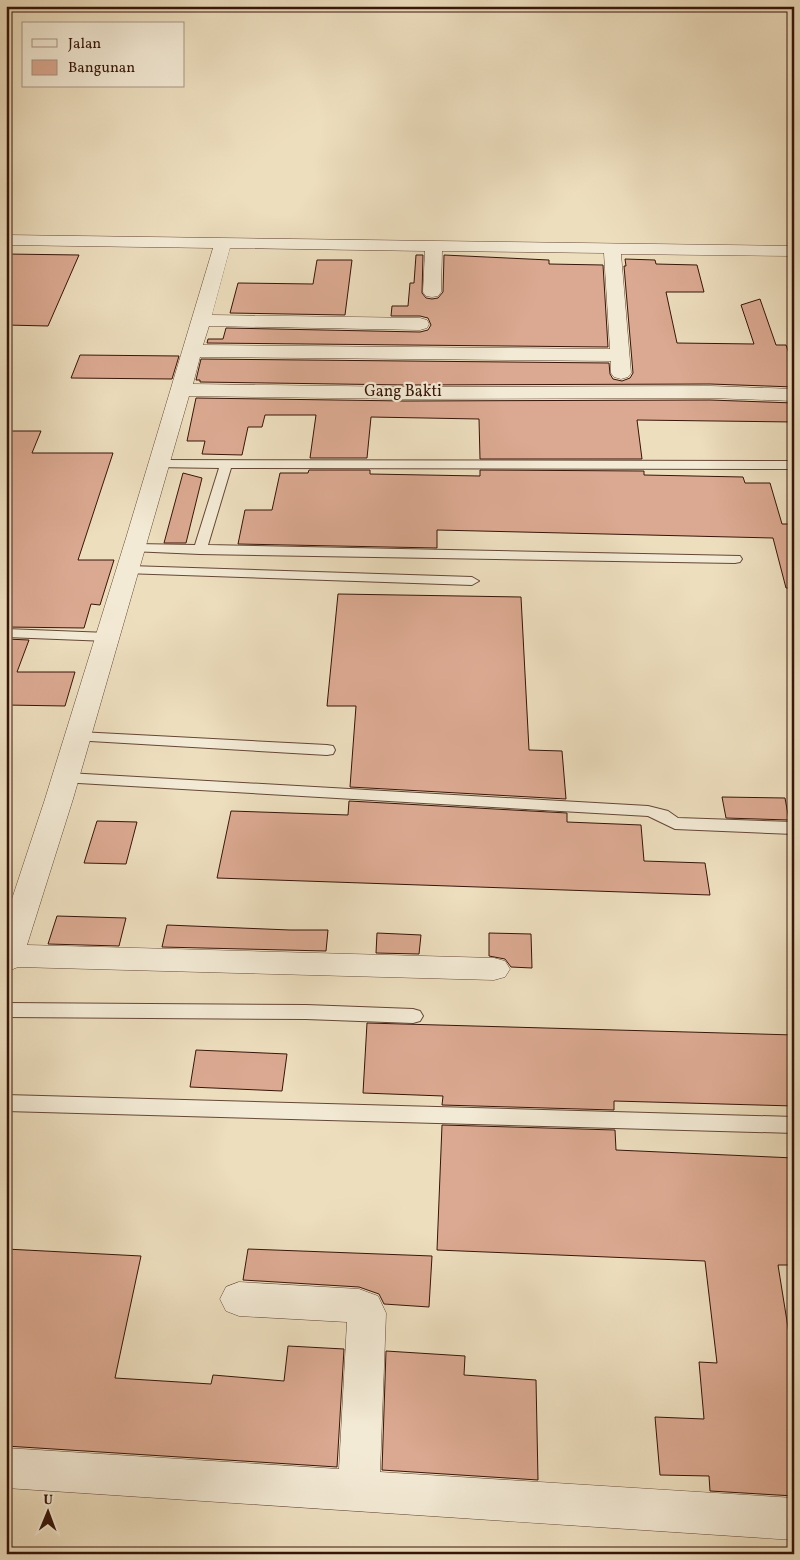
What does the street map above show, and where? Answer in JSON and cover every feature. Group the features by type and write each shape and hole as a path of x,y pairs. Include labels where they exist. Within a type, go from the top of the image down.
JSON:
{"street":[{"path":"6,240 794,251"},
{"path":"223,243 183,390 158,464 67,778 7,958 494,969"},
{"path":"432,292 434,246"},
{"path":"612,248 623,392"},
{"path":"202,320 420,324"},
{"path":"193,351 620,355"},
{"name":"Gang Bakti","path":"183,390 405,393 623,392 794,395"},
{"path":"239,1299 359,1306 365,1308 367,1313 358,1492"},
{"path":"6,1468 794,1519"}],"lane":[{"path":"158,464 794,465"},
{"path":"200,550 226,465"},
{"path":"132,559 200,550 735,559"},
{"path":"132,559 472,581"},
{"path":"6,633 108,637"},
{"path":"79,738 327,750"},
{"path":"67,778 648,811 662,815 675,823 794,828"},
{"path":"6,1010 306,1012 413,1016"},
{"path":"6,1102 794,1125"}],"building":[{"path":"6,254 79,255 48,326 6,325"},
{"path":"416,255 423,255 422,293 426,298 432,299 438,298 443,292 444,255 549,260 549,264 603,265 608,347 207,343 208,339 223,339 226,328 420,332 428,330 431,325 428,318 420,316 391,316 392,306 408,306 410,283 414,283"},
{"path":"625,259 655,260 656,264 697,265 704,292 666,292 677,343 754,344 741,305 760,299 776,345 786,345 794,367 794,387 710,384 405,385 200,382 200,380 196,380 201,359 609,363 610,374 613,379 622,381 630,378 633,373"},
{"path":"317,260 352,260 345,315 230,313 238,283 313,284"},
{"path":"80,355 179,356 172,379 71,378"},
{"path":"196,398 405,401 710,400 794,403 794,422 637,420 642,459 480,459 479,419 371,417 367,458 310,458 316,415 265,415 262,427 248,427 242,455 202,454 205,441 187,441"},
{"path":"6,431 41,431 32,453 113,453 78,560 114,560 100,605 91,604 84,628 6,627"},
{"path":"309,470 370,470 370,474 480,476 480,470 644,471 644,475 743,477 745,483 770,483 782,524 794,524 794,588 786,588 773,538 437,530 437,548 238,544 245,510 272,510 280,473 308,473"},
{"path":"183,473 202,478 186,543 164,543"},
{"path":"338,594 521,597 529,750 562,751 566,799 350,787 356,706 327,706"},
{"path":"6,639 29,640 17,672 75,672 65,706 6,705"},
{"path":"722,797 785,798 789,820 726,818"},
{"path":"349,801 567,813 567,822 641,825 644,861 705,863 710,895 217,878 231,811 348,815"},
{"path":"97,821 137,822 126,864 84,863"},
{"path":"57,916 126,918 119,946 48,944"},
{"path":"167,925 328,930 326,951 162,947"},
{"path":"377,933 421,935 419,954 376,953"},
{"path":"489,933 531,934 532,968 511,967 505,959 489,956"},
{"path":"367,1023 794,1035 794,1106 614,1101 614,1110 442,1105 443,1096 363,1093"},
{"path":"196,1050 287,1054 282,1091 190,1087"},
{"path":"442,1125 615,1130 616,1150 794,1158 794,1265 778,1265 794,1365 794,1496 710,1491 709,1476 660,1475 655,1417 704,1419 699,1362 717,1363 705,1261 437,1250"},
{"path":"6,1249 141,1256 115,1378 211,1384 213,1375 284,1381 288,1346 344,1349 337,1467 6,1446"},
{"path":"248,1249 432,1256 429,1307 384,1304 379,1294 359,1287 243,1280"},
{"path":"386,1351 465,1356 464,1375 536,1380 538,1480 382,1470"}]}
